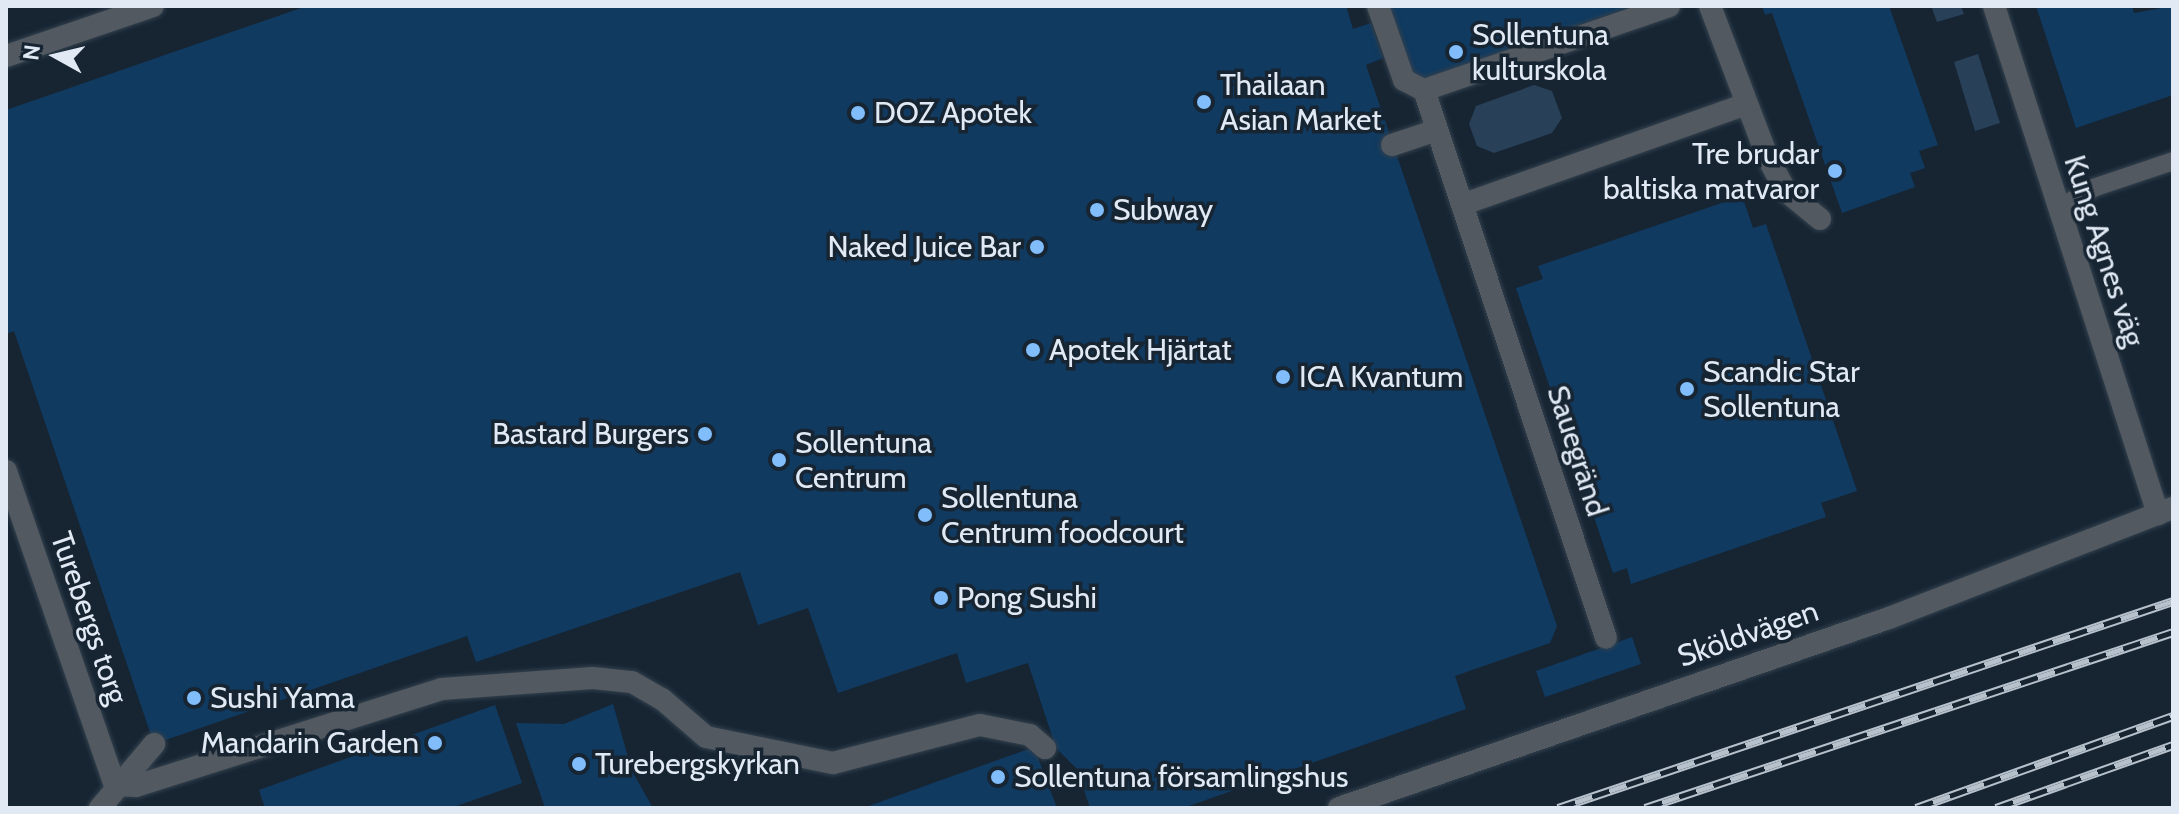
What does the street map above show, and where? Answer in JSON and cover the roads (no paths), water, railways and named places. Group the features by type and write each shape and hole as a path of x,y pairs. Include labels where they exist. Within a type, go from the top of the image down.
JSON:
{"street":[{"path":"6,56 153,6"},
{"path":"1378,6 1404,80 1424,90 1669,6"},
{"path":"1710,6 1747,104 1786,191 1820,219"},
{"name":"Kung Agnes väg","path":"1994,6 2059,208 2165,511"},
{"name":"Sauegränd","path":"1424,90 1606,638"},
{"path":"1464,204 1747,104"},
{"path":"1392,145 1437,130"},
{"name":"Turebergs torg","path":"6,471 115,785"},
{"name":"Sköldvägen","path":"1339,808 1889,618 2165,511"},
{"path":"115,785 136,786 442,689 593,678 632,682 662,699 706,737 833,763 980,725 1030,735 1045,748"},
{"path":"100,808 115,785 154,744"}],"lane":[{"path":"2059,208 2093,188 2173,161"}],"railway":[{"path":"1558,808 2173,601"},
{"path":"1645,808 2173,632"},
{"path":"1916,808 2173,716"},
{"path":"1996,808 2173,745"}],"place":[{"name":"Sollentuna kulturskola","path":"1456,52"},
{"name":"Thailaan Asian Market","path":"1204,102"},
{"name":"DOZ Apotek","path":"858,113"},
{"name":"Tre brudar baltiska matvaror","path":"1835,171"},
{"name":"Subway","path":"1097,210"},
{"name":"Naked Juice Bar","path":"1037,247"},
{"name":"Apotek Hjärtat","path":"1033,350"},
{"name":"ICA Kvantum","path":"1283,377"},
{"name":"Scandic Star Sollentuna","path":"1687,389"},
{"name":"Bastard Burgers","path":"705,434"},
{"name":"Sollentuna Centrum","path":"779,460"},
{"name":"Sollentuna Centrum foodcourt","path":"925,515"},
{"name":"Pong Sushi","path":"941,598"},
{"name":"Sushi Yama","path":"194,698"},
{"name":"Mandarin Garden","path":"435,743"},
{"name":"Turebergskyrkan","path":"579,764"},
{"name":"Sollentuna församlingshus","path":"998,777"}]}
